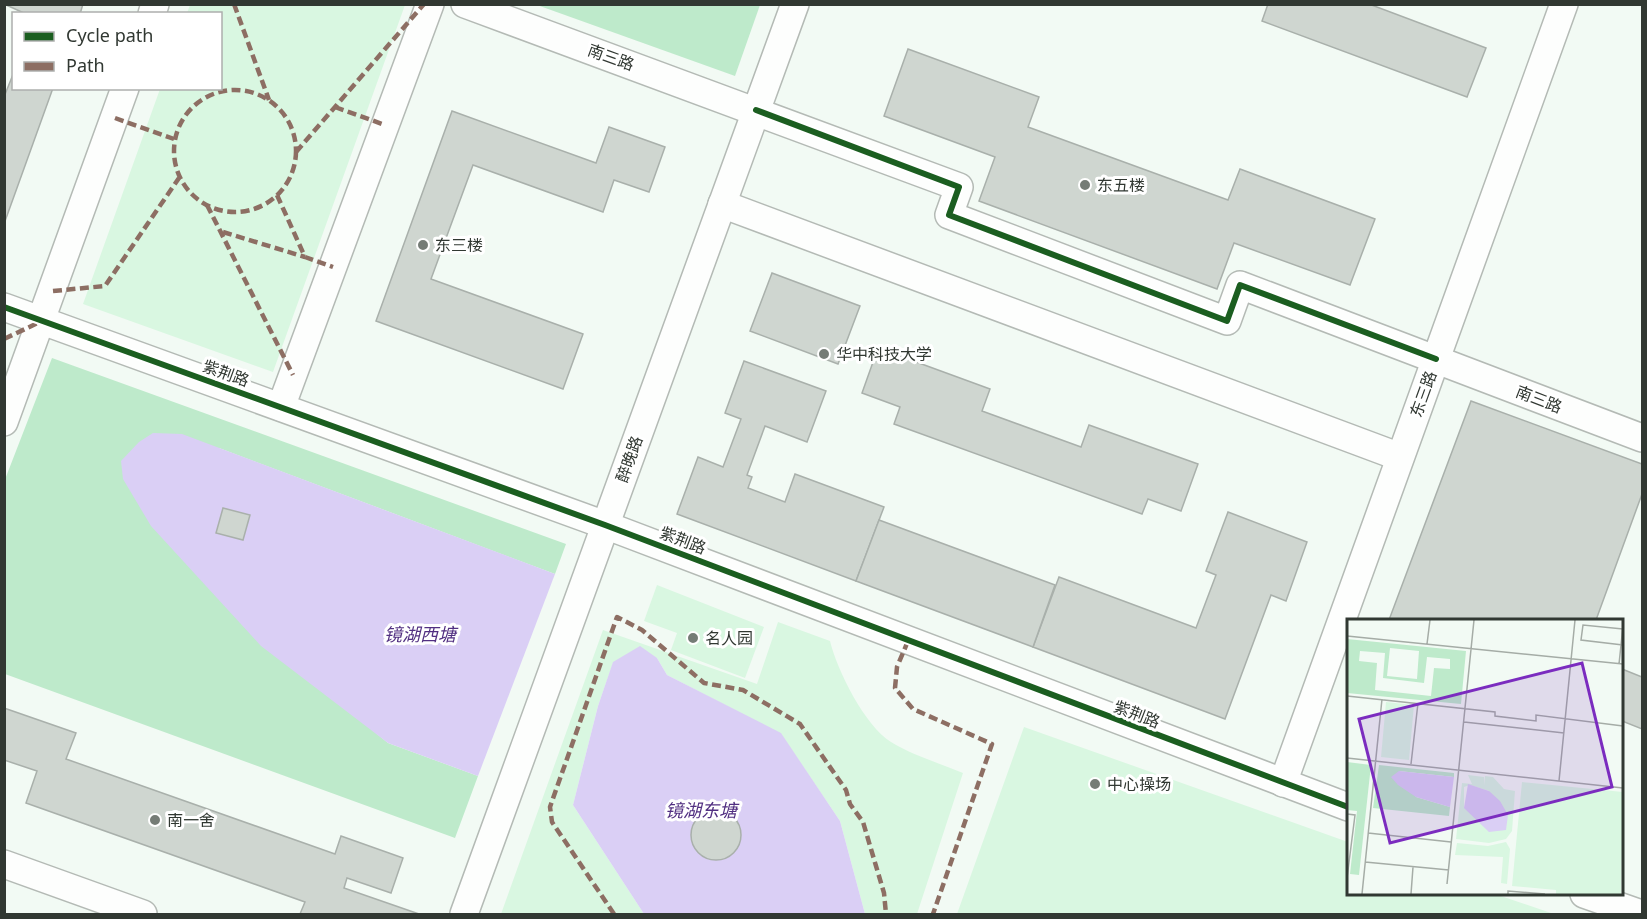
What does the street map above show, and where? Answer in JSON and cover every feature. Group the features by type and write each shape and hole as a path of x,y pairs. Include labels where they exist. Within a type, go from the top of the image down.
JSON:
{"street":[{"path":"281,407 430,4"},
{"name":"南三路","path":"465,4 959,187 949,215 1227,321 1240,285 1642,438"},
{"name":"醉晚路","path":"464,915 795,4"},
{"name":"东三路","path":"1283,783 1564,4"},
{"path":"4,422 124,90"},
{"path":"722,204 1400,457"},
{"name":"紫荆路","path":"4,307 605,525 1347,807"},
{"path":"4,864 143,915"},
{"path":"1587,895 1641,915"}],"green space":[{"path":"190,5 405,5 273,372 83,304 160,90 222,90 222,12 187,12"},
{"path":"537,5 760,5 735,76"},
{"path":"52,358 566,544 555,574 219,448 342,705 388,743 478,776 455,838 5,674 4,482"},
{"path":"657,585 764,627 745,678 671,650 677,633 644,621"},
{"path":"778,622 830,641 853,696 871,724 881,734 908,751 963,773 917,914 865,914 840,821 781,734 667,675 657,658 613,663 598,706 573,805 644,914 501,914 603,630 757,684"},
{"name":"中心操场","path":"1024,727 1347,842 1347,895 1498,895 1554,914 957,914"}],"water":[{"name":"镜湖西塘","path":"153,433 182,434 555,574 478,776 388,743 261,646 151,526 123,479 121,461 139,442"},
{"name":"镜湖东塘","path":"640,646 657,658 667,675 781,733 840,821 865,914 644,914 573,805 598,706 613,662"}],"building":[{"path":"4,4 83,4 81,12 22,12"},
{"path":"1268,4 1369,4 1486,48 1467,97 1262,21"},
{"name":"东五楼","path":"908,49 1039,97 1028,127 1228,200 1240,169 1375,219 1350,285 1234,243 1217,289 979,201 995,157 884,116"},
{"path":"12,77 12,90 52,90 4,224 4,97"},
{"name":"东三楼","path":"452,111 596,163 609,127 665,147 649,192 614,180 603,212 473,165 431,279 583,334 563,389 376,321"},
{"path":"772,273 860,306 838,364 750,331"},
{"path":"878,348 990,389 982,411 1081,447 1089,425 1198,464 1181,511 1148,499 1142,514 894,424 900,407 862,393"},
{"path":"744,361 826,391 807,442 765,426 747,475 752,477 748,488 785,502 795,474 884,507 856,581 677,514 698,457 723,467 741,419 725,413"},
{"path":"1471,401 1642,464 1642,494 1596,619 1389,619"},
{"path":"223,508 250,515 243,540 216,533"},
{"path":"1228,512 1307,542 1286,601 1271,595 1225,719 1033,647 1059,577 1196,628 1216,575 1206,571"},
{"path":"879,520 1055,585 1033,647 856,581"},
{"path":"1623,669 1642,677 1642,729 1623,721"},
{"name":"南一舍","path":"4,708 76,733 66,759 335,854 341,836 403,858 391,893 347,878 344,888 419,914 300,914 305,902 26,803 37,771 4,760"},
{"path":"716,810 725,812 736,821 741,835 739,844 730,855 716,860 707,858 696,849 691,835 693,826 702,815"}],"marked path":[{"path":"234,4 269,100"},
{"path":"296,152 424,4"},
{"path":"235,90 258,95 269,100 278,108 286,117 291,128 296,151 291,174 286,185 278,194 269,202 258,207 235,212 212,207 201,202 192,194 184,185 179,174 174,151 179,128 184,117 192,108 201,100 212,95 235,90"},
{"path":"335,107 385,125"},
{"path":"115,118 174,139"},
{"path":"53,291 105,286 179,178"},
{"path":"277,195 305,257 333,267"},
{"path":"207,205 293,375"},
{"path":"223,232 305,257"},
{"path":"4,339 42,321"},
{"path":"614,914 552,822 550,807 617,617 642,630 704,683 743,690 800,724 846,790 850,804 863,822 884,893 886,914"},
{"path":"908,641 897,667 895,688 913,709 992,744 933,914"}],"cycle path":[{"path":"756,110 959,187 949,215 1227,321 1240,285 1436,359"},
{"path":"4,307 605,525 1347,807"}],"place":[{"name":"东五楼","path":"1085,185"},
{"name":"东三楼","path":"423,245"},
{"name":"华中科技大学","path":"824,354"},
{"name":"名人园","path":"693,638"},
{"name":"中心操场","path":"1095,784"},
{"name":"南一舍","path":"155,820"}]}
